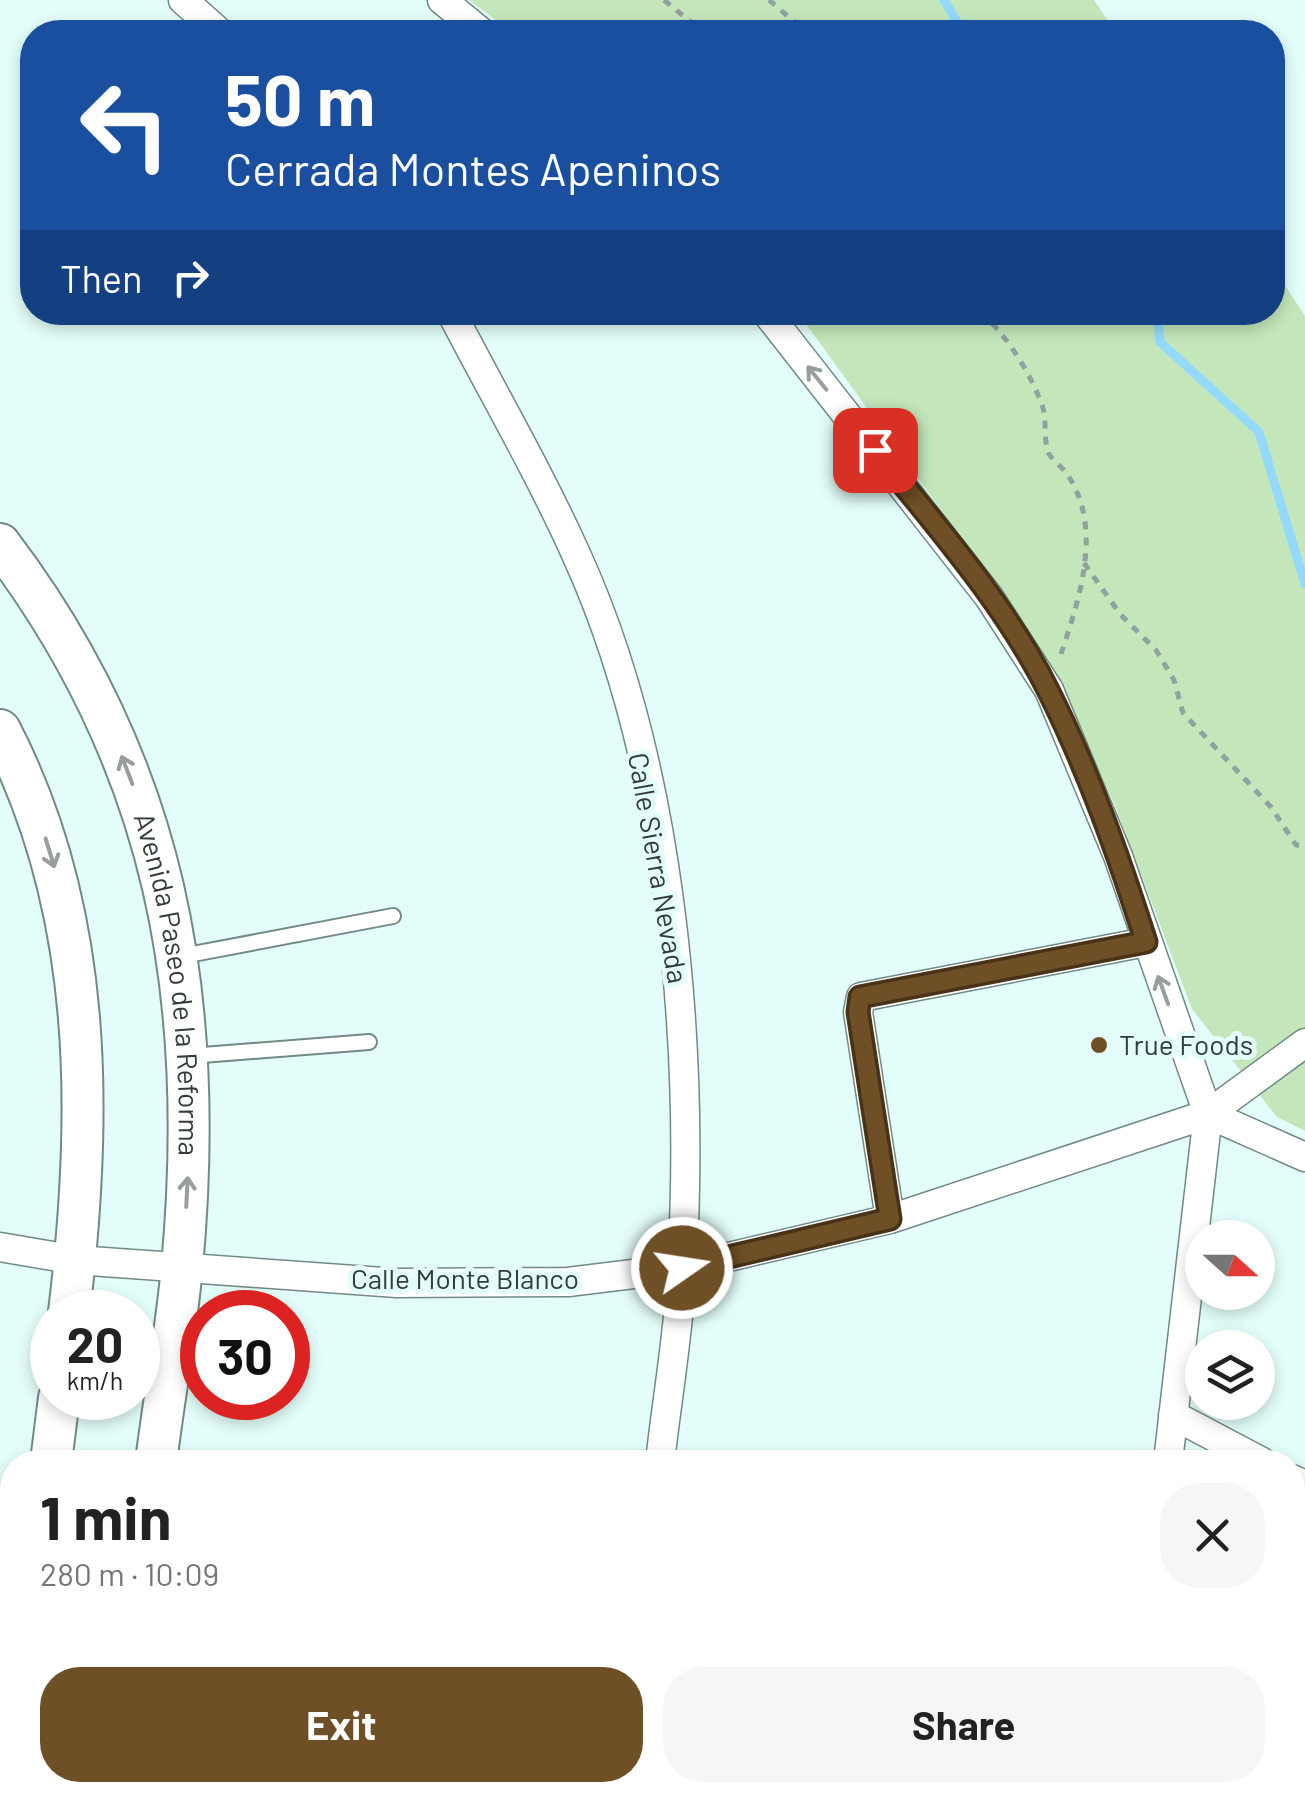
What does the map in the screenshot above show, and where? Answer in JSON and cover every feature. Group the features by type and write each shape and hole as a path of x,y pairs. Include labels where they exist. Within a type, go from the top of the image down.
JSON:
{"main road":[{"name":"Avenida Paseo de la Reforma","path":"0,544 46,605 104,712 164,880 188,1056 190,1134 182,1268 158,1450"},
{"path":"0,730 50,847 71,928 84,1114 72,1290"},
{"path":"52,1450 56,1420"}],"street":[{"path":"182,0 205,20"},
{"path":"442,0 466,20"},
{"name":"Calle Sierra Nevada","path":"458,325 577,556 624,689 656,822 679,970 684,1114 682,1268 661,1450"},
{"path":"776,325 989,597 1048,690 1118,856 1208,1114 1169,1450"},
{"path":"890,1219 858,1012 860,997 1146,942"},
{"name":"Calle Monte Blanco","path":"0,1247 76,1260 397,1284 568,1282 682,1268 890,1219 1208,1114 1305,1043"},
{"path":"1208,1114 1305,1157"},
{"path":"1173,1415 1239,1450"}],"lane":[{"path":"176,957 393,916"},
{"path":"188,1056 369,1042"}],"path":[{"path":"664,0 688,20"},
{"path":"769,0 792,20"},
{"path":"995,325 1044,411 1048,452 1071,478 1088,541 1075,612 1048,690"},
{"path":"1084,563 1120,614 1156,650 1174,680 1183,713 1270,807 1296,845 1305,846"}],"green space":[{"path":"469,0 1094,0 1108,20 496,20"},
{"path":"1285,285 1305,316 1305,1131 1277,1117 1192,1009 1114,803 1057,681 999,590 807,325 1285,325"}],"waterway":[{"path":"944,0 956,20"},
{"path":"1158,325 1160,342 1259,432 1305,584"}],"place":[{"name":"True Foods","path":"1099,1045"}],"route":[{"path":"682,1268 890,1219 858,1012 860,997 1146,942 1118,856 1048,690 989,597 875,450"}]}
